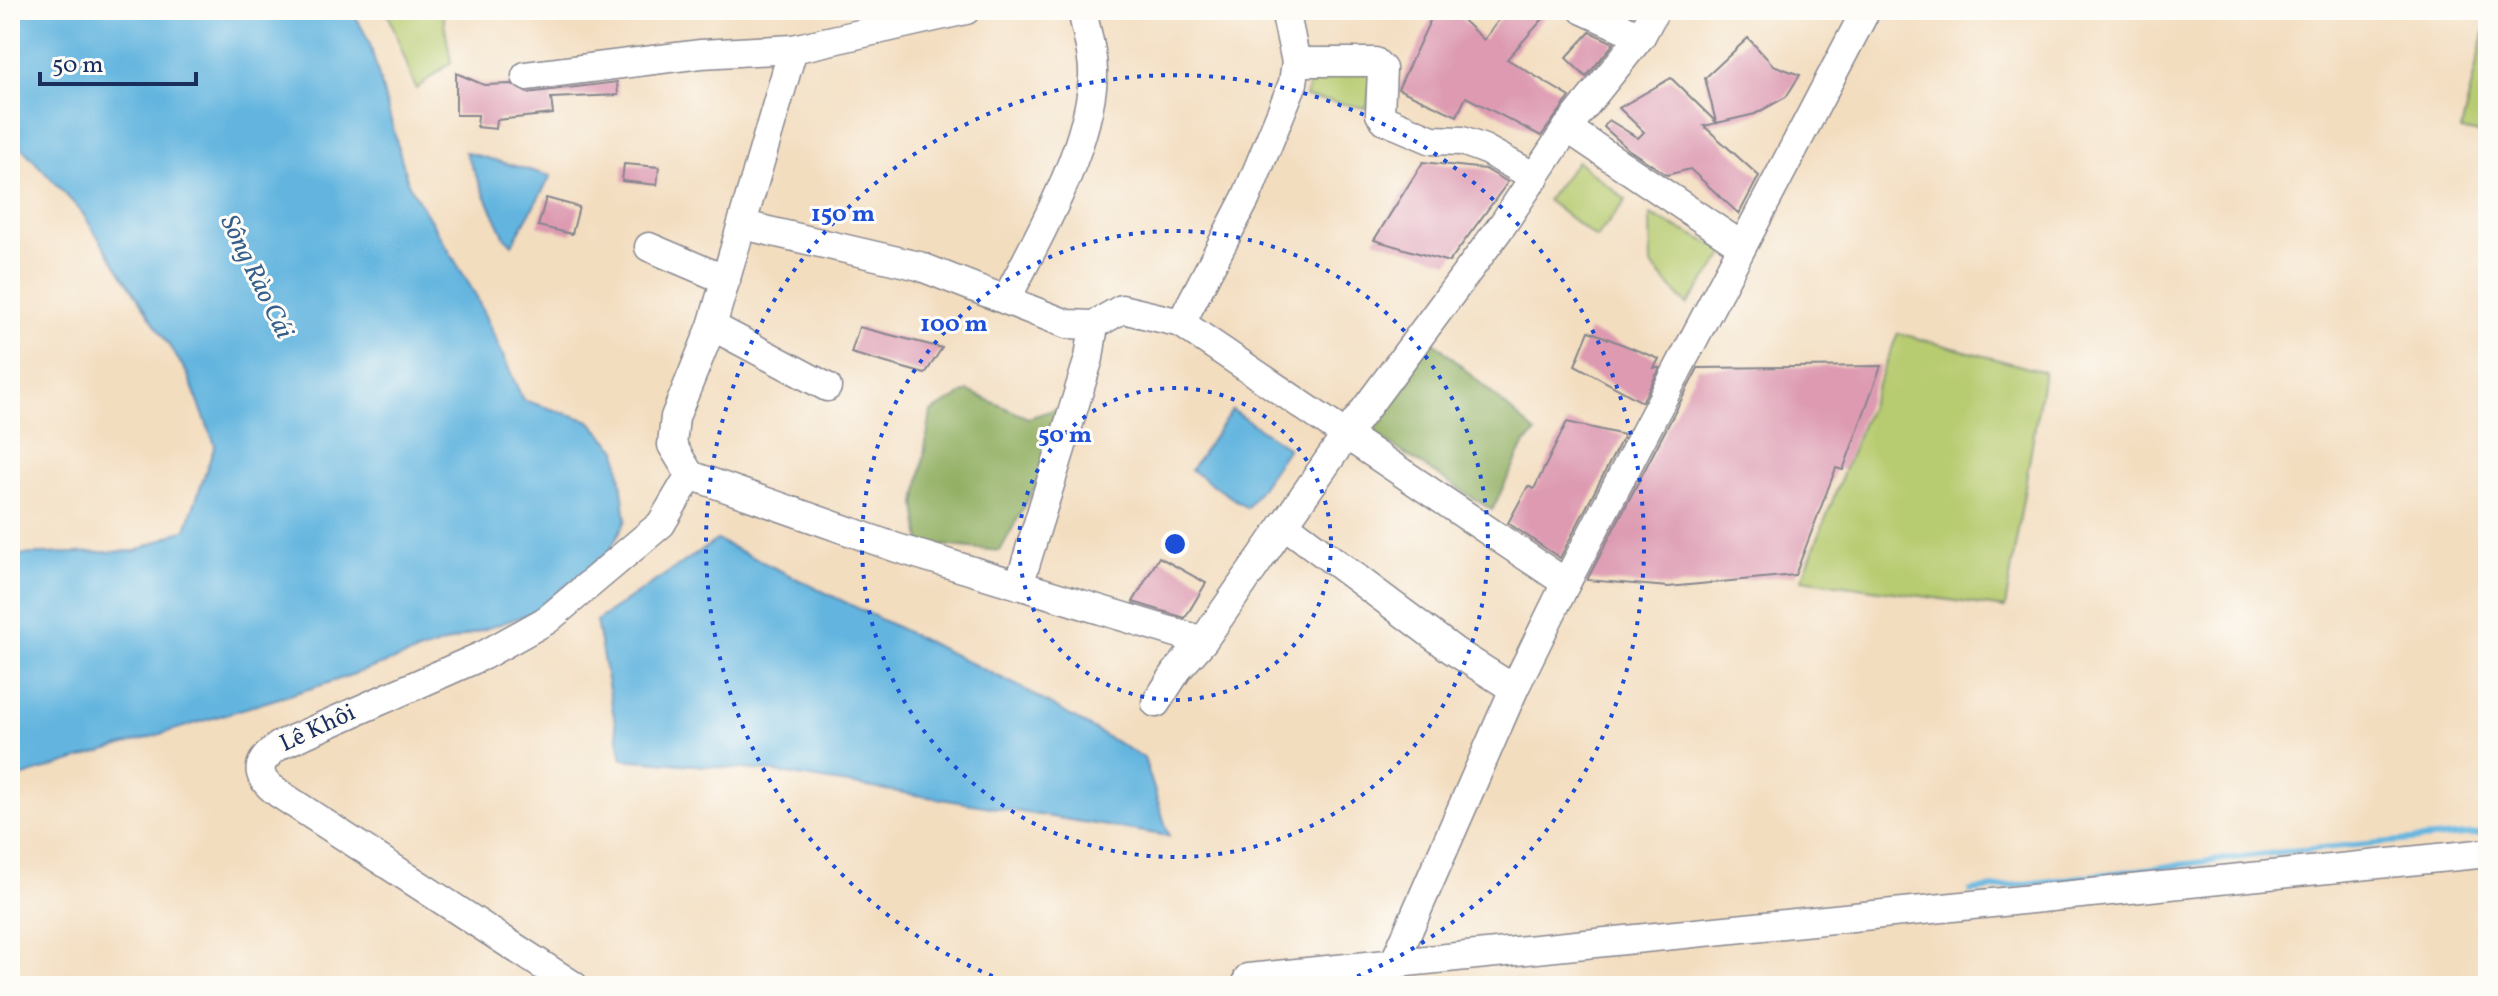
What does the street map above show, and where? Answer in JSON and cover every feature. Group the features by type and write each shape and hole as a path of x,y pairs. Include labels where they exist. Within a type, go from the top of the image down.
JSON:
{"street":[{"path":"526,76 724,52 793,49 966,10"},
{"path":"1006,300 1053,206 1090,96 1093,69 1082,10"},
{"path":"1181,323 1246,198 1293,83 1296,62 1285,10"},
{"path":"1583,10 1641,36"},
{"path":"1156,703 1178,669 1203,641 1346,435 1535,177 1567,128 1641,36 1655,10"},
{"path":"1389,974 1514,689 1566,583 1866,10"},
{"path":"793,49 712,326 675,417 672,437 675,451 690,475 897,548 1203,641"},
{"path":"1296,62 1375,62 1382,69 1380,114 1385,120 1432,140 1462,141 1484,149 1535,177"},
{"path":"1567,128 1742,246"},
{"path":"743,225 895,259 949,276 1067,324 1094,325 1122,309 1181,323 1566,583"},
{"path":"649,247 726,280"},
{"path":"1019,585 1089,358 1094,325"},
{"path":"712,326 827,387"},
{"name":"Lê Khôi","path":"574,986 264,783 260,768 262,759 280,745 484,655 547,620 661,524 690,475"},
{"path":"1284,524 1454,651 1514,689"},
{"path":"1248,978 1389,974 2488,853"}],"green space":[{"path":"387,10 442,10 451,62 416,89"},
{"path":"2488,16 2488,136 2461,130"},
{"path":"1314,68 1374,70 1367,108 1305,97"},
{"path":"1577,161 1626,200 1596,238 1547,200"},
{"path":"1650,215 1727,251 1687,305 1651,265"},
{"path":"1898,333 2044,372 2005,608 1802,579"},
{"path":"1431,339 1536,433 1525,443 1492,510 1368,430"},
{"path":"968,391 1028,418 1082,401 1000,551 921,543 916,504 931,412"}],"water":[{"name":"Sông Rào Cái","path":"10,10 352,10 369,41 408,183 475,294 523,400 590,421 617,450 626,520 609,552 532,613 325,684 10,780 10,555 136,551 186,529 215,445 187,373 81,211 10,135"},
{"path":"465,152 551,176 512,244 505,238"},
{"path":"1232,410 1288,448 1247,508 1191,470"},
{"path":"717,540 1018,686 1144,758 1169,836 768,771 622,759 596,621"}],"building":[{"path":"1435,10 1452,10 1484,40 1506,10 1551,10 1507,59 1570,97 1541,136 1466,97 1457,116 1398,89"},
{"path":"1590,32 1614,43 1586,77 1566,58"},
{"path":"1748,38 1773,65 1800,75 1786,97 1755,114 1704,126 1759,176 1739,214 1690,169 1667,175 1628,149 1604,127 1609,120 1638,138 1644,132 1619,108 1671,78 1716,122 1705,78"},
{"path":"456,73 484,85 512,84 527,93 617,82 618,95 551,98 553,114 497,120 496,129 477,127 478,115 456,115"},
{"path":"1423,162 1485,169 1508,182 1449,262 1374,240"},
{"path":"624,164 659,167 657,185 622,181"},
{"path":"546,198 579,207 572,234 538,226"},
{"path":"859,327 942,348 925,374 851,353"},
{"path":"1589,331 1659,359 1654,368 1660,368 1642,402 1575,365"},
{"path":"1881,366 1843,470 1836,468 1795,575 1668,587 1587,580 1698,368"},
{"path":"1567,422 1624,435 1560,558 1508,523 1528,486 1534,489"},
{"path":"1159,557 1206,583 1185,618 1133,602"}],"waterway":[{"path":"1971,891 2290,851 2488,833"}]}
